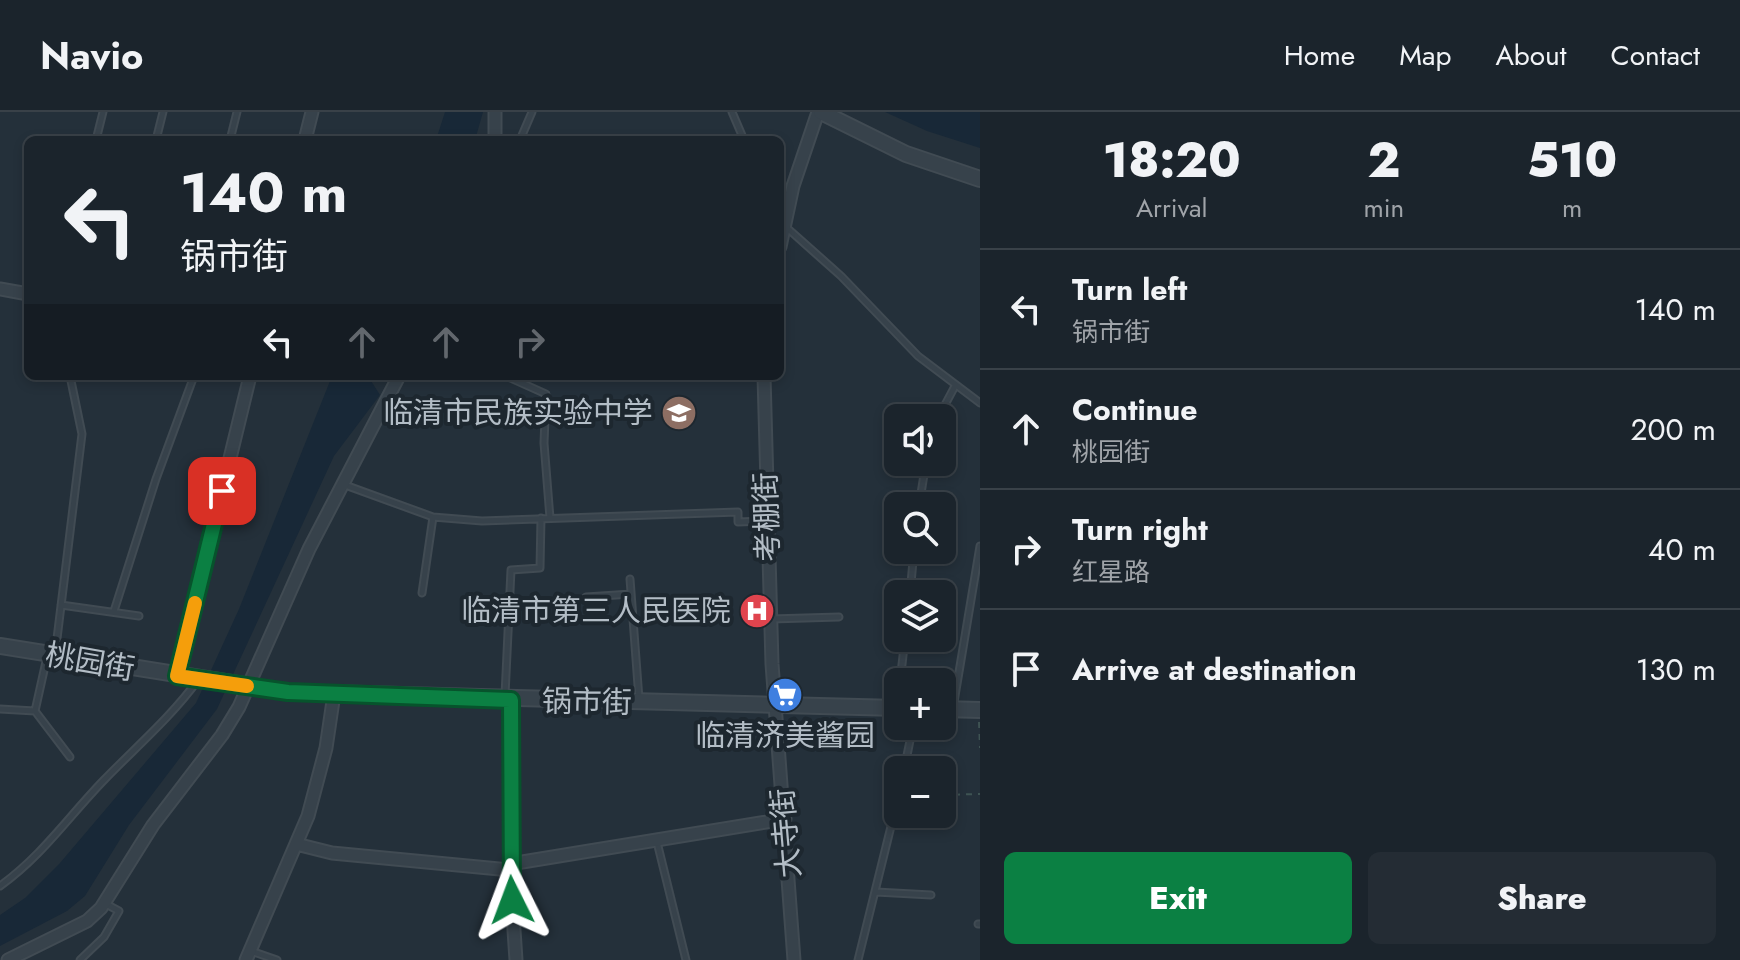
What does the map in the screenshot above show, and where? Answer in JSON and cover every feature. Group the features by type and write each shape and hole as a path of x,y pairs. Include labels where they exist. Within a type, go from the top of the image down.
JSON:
{"street":[{"path":"306,136 312,112"},
{"path":"495,112 495,136"},
{"path":"784,218 820,112 906,154 980,179"},
{"path":"0,289 24,293"},
{"path":"177,676 249,380"},
{"path":"8,960 87,921 104,903 153,825 222,735 248,686 309,549 397,380"},
{"name":"考棚街","path":"764,380 775,706"},
{"name":"桃园街","path":"0,646 229,683"},
{"name":"锅市街","path":"229,683 334,694 639,704 884,707"},
{"path":"248,956 308,816 326,748 334,694"},
{"path":"508,700 510,867 516,960"},
{"name":"大寺街","path":"775,706 794,960"},
{"path":"956,709 979,710"},
{"path":"296,844 332,853 510,867 785,819"}],"lane":[{"path":"97,136 103,112"},
{"path":"157,136 163,112"},
{"path":"231,136 237,112"},
{"path":"522,136 532,112"},
{"path":"732,112 742,136"},
{"path":"784,222 918,356 980,403"},
{"path":"35,711 61,605 82,434 71,380"},
{"path":"114,611 156,479 193,380"},
{"path":"515,380 546,394 544,443 550,518"},
{"path":"945,404 955,386"},
{"path":"344,484 433,517 482,521 738,512 738,522 767,521"},
{"path":"422,593 433,517"},
{"path":"508,700 511,570 540,568 541,518"},
{"path":"956,668 980,546"},
{"path":"630,579 639,704"},
{"path":"586,597 631,594"},
{"path":"61,605 139,616"},
{"path":"770,619 839,617"},
{"path":"0,886 31,864 199,679"},
{"path":"0,709 35,711 70,757"},
{"path":"858,960 891,828"},
{"path":"657,842 664,884 686,960"},
{"path":"876,892 931,895"},
{"path":"80,960 104,937 119,911 104,903"},
{"path":"248,956 277,960"}],"path":[{"path":"979,710 980,748"},
{"path":"956,795 980,794"}],"water":[{"path":"445,112 483,112 476,136 437,136"},
{"path":"885,112 980,112 980,148 927,131"},
{"path":"330,380 371,380 380,395 334,456 217,709 129,825 85,896 67,911 0,946 0,915 25,898 60,863 196,703 239,609"}],"slow traffic":[{"path":"195,603 177,676 247,686"}],"place":[{"name":"临清市民族实验中学","path":"679,413"},
{"name":"临清市第三人民医院","path":"757,611"},
{"name":"临清济美酱园","path":"785,695"}],"route":[{"path":"222,491 177,676 288,692 511,700 512,900"}]}
